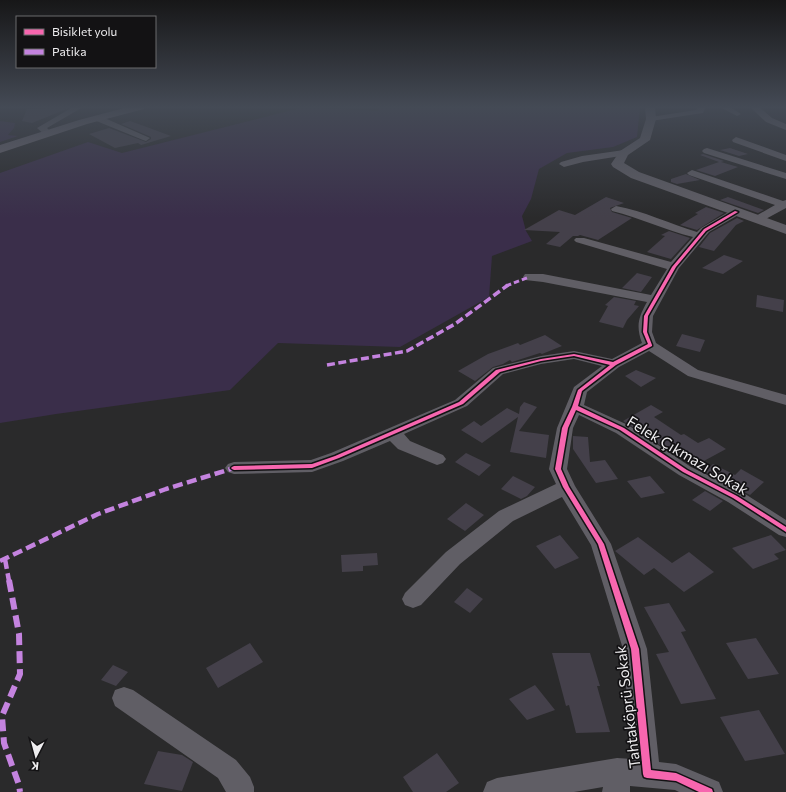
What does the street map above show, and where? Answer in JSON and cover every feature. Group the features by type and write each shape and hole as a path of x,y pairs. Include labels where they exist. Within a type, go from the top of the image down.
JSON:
{"main road":[{"path":"0,149 15,144"}],"street":[{"path":"564,164 582,159 624,153 639,144"},
{"path":"747,144 786,158"},
{"path":"707,151 786,176"},
{"path":"624,153 617,164 635,175 786,230"},
{"path":"692,173 785,204"},
{"path":"758,219 785,204"},
{"path":"616,209 632,212 668,227 700,236"},
{"path":"736,212 705,230 674,267 646,316 645,332 650,345 693,373 786,400"},
{"path":"580,240 674,267"},
{"path":"530,278 543,278 655,300"},
{"name":"Tahtaköprü Sokak","path":"650,345 614,364 580,390 575,408 565,428 558,469 566,487 601,544 635,649 647,774 676,778 709,792"},
{"path":"234,468 312,466 337,458 461,403 498,372 541,360 574,355 614,364"},
{"name":"Felek Çıkmazı Sokak","path":"575,408 622,429 685,471 735,497 786,530"},
{"path":"392,433 404,444 437,459"},
{"path":"413,599 453,558 506,516 566,487"},
{"path":"124,698 228,769 240,787 240,792"},
{"path":"497,792 617,781 647,774"}],"shaded area":[{"path":"82,144 94,144 122,153 158,144 620,144 613,147 567,153 539,169 531,199 522,216 526,231 532,241 492,256 489,297 400,347 278,343 230,390 0,423 0,173"}],"building":[{"path":"107,144 134,144 115,148"},
{"path":"730,148 748,154 739,156 720,150"},
{"path":"703,154 724,161 721,162 738,167 715,176 696,170 719,162 700,155"},
{"path":"686,174 700,180 677,184 671,182 671,179"},
{"path":"606,197 624,203 610,208 612,212 632,218 598,240 580,235 573,236 560,247 546,244 560,232 524,230 559,210 575,215"},
{"path":"728,197 764,210 758,213 720,200"},
{"path":"706,207 724,213 697,230 680,225 698,214 695,213"},
{"path":"737,218 744,221 736,225 714,251 699,247 710,233"},
{"path":"669,231 690,238 671,259 647,252 665,236 661,235"},
{"path":"724,255 743,261 723,274 702,268"},
{"path":"637,273 652,277 641,292 622,288"},
{"path":"757,295 784,300 783,312 756,307"},
{"path":"614,297 636,301 634,305 639,306 627,320 623,328 599,322 608,306 605,305"},
{"path":"682,334 705,340 700,352 676,346"},
{"path":"545,335 562,346 542,354 540,353 512,362 510,360 493,367 475,381 458,371 488,354 518,343 520,345"},
{"path":"636,370 656,378 641,387 625,376"},
{"path":"524,402 537,407 519,431 549,435 546,458 510,452 518,417 482,443 461,430 474,421 481,426 507,408 519,414 520,407"},
{"path":"651,405 663,412 654,417 681,435 684,434 698,443 709,438 726,449 702,462 685,450 675,455 623,421"},
{"path":"573,436 588,437 590,462 605,460 618,479 596,483 573,449"},
{"path":"466,453 491,465 479,476 455,462"},
{"path":"713,464 735,475 741,469 764,482 750,495 705,472"},
{"path":"513,476 535,487 527,496 521,499 501,489"},
{"path":"650,476 665,493 641,498 627,481"},
{"path":"705,491 723,501 710,511 692,500"},
{"path":"466,503 484,515 465,531 447,519"},
{"path":"560,535 579,558 555,569 536,546"},
{"path":"771,535 786,550 774,554 779,559 753,569 732,548"},
{"path":"638,537 672,563 689,552 714,572 684,592 654,568 644,575 615,551"},
{"path":"377,553 378,565 363,566 363,571 342,572 341,555"},
{"path":"467,588 483,599 470,613 454,602"},
{"path":"669,603 686,631 681,632 716,699 681,704 656,654 669,652 644,607"},
{"path":"756,638 779,674 748,679 726,643"},
{"path":"250,643 263,662 218,688 206,668"},
{"path":"552,653 590,653 600,686 597,686 610,732 576,733 569,705 566,706"},
{"path":"113,665 128,672 116,686 101,680"},
{"path":"535,685 555,710 527,720 509,699"},
{"path":"759,710 785,754 745,761 720,717"},
{"path":"158,751 182,755 193,762 182,791 144,784"},
{"path":"437,753 459,783 446,792 413,792 403,777"}],"marked path":[{"path":"327,365 407,351 455,324 503,288 521,279 529,277"},
{"path":"0,561 98,514 166,489 234,468"},
{"path":"5,559 19,634 20,674 2,716 4,743 19,785 20,792"}],"cycle path":[{"path":"709,792 676,777 647,774 635,649 601,544 566,487 558,469 565,428 575,407 580,390 614,364 650,345 645,332 646,316 674,267 705,230 736,212"},
{"path":"234,468 312,466 337,457 461,403 498,371 541,360 574,355 614,364"},
{"path":"575,407 622,429 685,471 735,497 786,530"}]}
